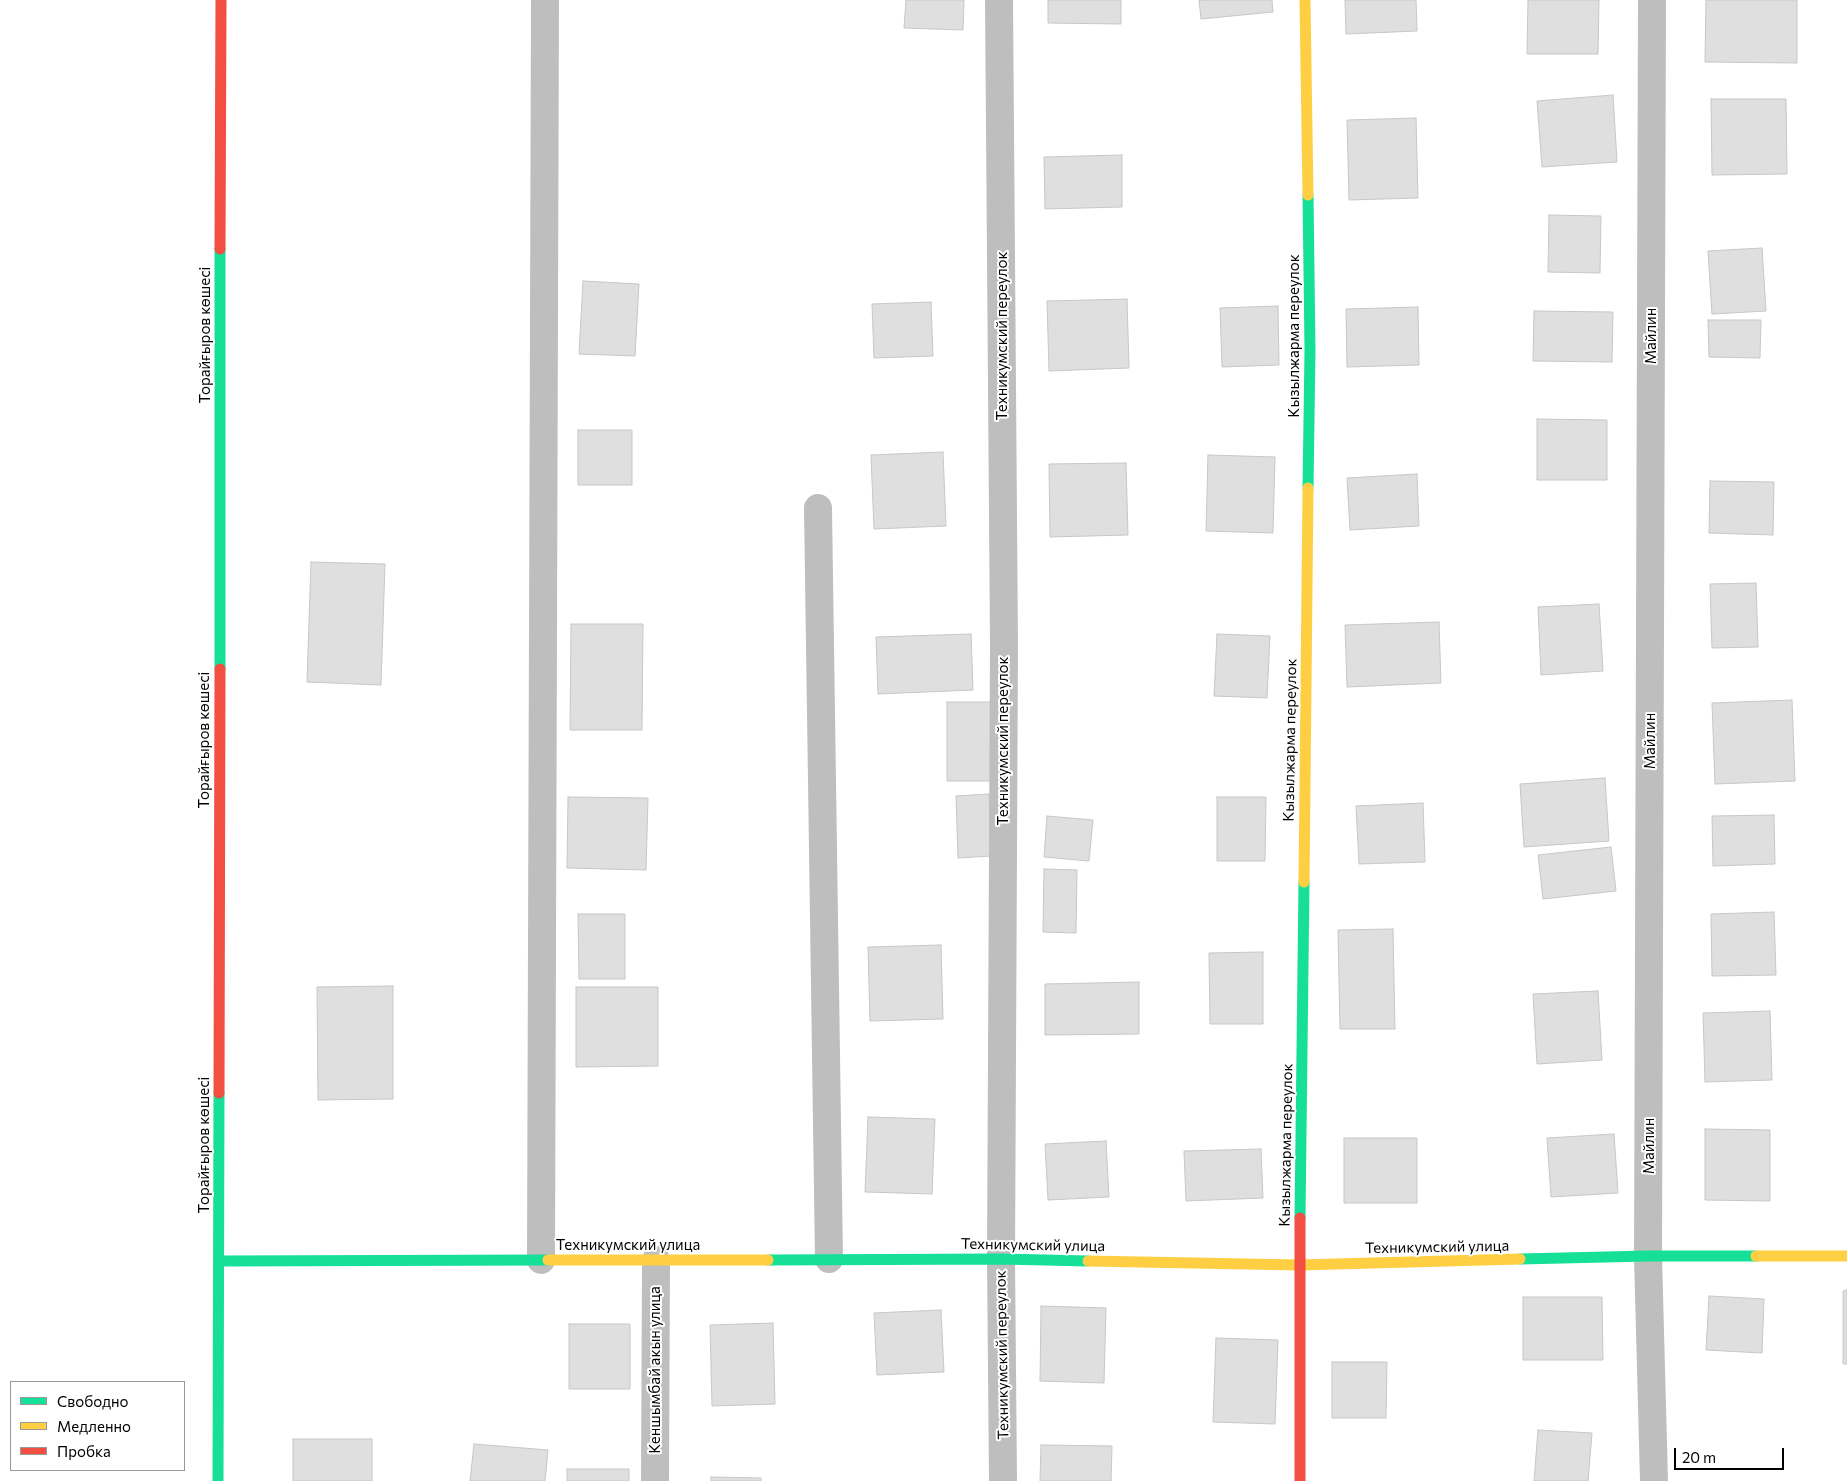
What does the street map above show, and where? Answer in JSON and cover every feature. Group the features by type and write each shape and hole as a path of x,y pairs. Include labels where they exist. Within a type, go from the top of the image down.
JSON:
{"street":[{"name":"Торайғыров көшесі","path":"218,1481 221,0"},
{"path":"541,1260 545,0"},
{"name":"Техникумский переулок","path":"999,0 1004,635 1001,1259 1003,1481"},
{"name":"Кызылжарма переулок","path":"1300,1481 1299,1265 1310,350 1305,0"},
{"name":"Майлин","path":"1652,0 1648,1256 1654,1481"},
{"path":"818,508 828,1259"},
{"name":"Техникумский улица","path":"219,1261 1001,1259 1299,1265 1648,1256 1847,1256"},
{"name":"Кеншымбай акын улица","path":"655,1481 656,1260"}],"building":[{"path":"906,0 964,0 963,30 904,28"},
{"path":"1048,0 1121,0 1121,24 1048,23"},
{"path":"1199,0 1272,0 1273,12 1201,19"},
{"path":"1345,0 1416,0 1417,31 1346,34"},
{"path":"1528,0 1599,0 1598,54 1527,54"},
{"path":"1706,0 1797,0 1797,63 1705,62"},
{"path":"1613,95 1617,162 1542,167 1537,101"},
{"path":"1711,99 1786,99 1787,174 1712,175"},
{"path":"1416,118 1418,198 1349,200 1347,120"},
{"path":"1122,155 1122,207 1045,209 1044,157"},
{"path":"1549,215 1601,216 1600,273 1548,272"},
{"path":"1762,248 1766,311 1712,314 1708,251"},
{"path":"583,281 639,284 635,356 579,354"},
{"path":"1127,299 1129,368 1049,371 1047,301"},
{"path":"931,302 933,356 874,358 872,304"},
{"path":"1278,306 1279,365 1222,367 1220,308"},
{"path":"1418,307 1419,365 1347,367 1346,309"},
{"path":"1534,311 1613,312 1612,362 1533,361"},
{"path":"1708,320 1761,320 1760,358 1709,357"},
{"path":"1537,419 1607,420 1607,480 1537,480"},
{"path":"578,430 632,430 632,485 578,485"},
{"path":"943,452 946,526 874,529 871,455"},
{"path":"1208,455 1275,457 1273,533 1206,531"},
{"path":"1126,463 1128,535 1050,537 1049,464"},
{"path":"1417,474 1419,526 1350,530 1347,478"},
{"path":"1710,481 1774,482 1773,535 1709,533"},
{"path":"311,562 385,564 381,685 307,682"},
{"path":"1756,583 1758,647 1712,648 1710,584"},
{"path":"1599,604 1603,671 1541,675 1538,607"},
{"path":"1439,622 1441,683 1347,687 1345,625"},
{"path":"571,624 643,624 642,730 570,730"},
{"path":"971,634 973,690 878,694 876,637"},
{"path":"1217,634 1270,636 1267,698 1214,696"},
{"path":"1792,700 1795,781 1715,784 1712,703"},
{"path":"947,702 994,702 994,781 947,781"},
{"path":"1605,778 1609,841 1524,847 1520,784"},
{"path":"989,794 992,856 958,858 956,796"},
{"path":"568,797 648,798 646,870 567,868"},
{"path":"1217,797 1266,797 1265,861 1217,861"},
{"path":"1423,803 1425,862 1359,864 1356,806"},
{"path":"1774,815 1775,864 1713,866 1712,816"},
{"path":"1047,816 1093,820 1089,861 1044,857"},
{"path":"1611,847 1616,891 1543,899 1538,855"},
{"path":"1044,869 1077,870 1076,933 1043,932"},
{"path":"1774,912 1776,975 1712,976 1711,914"},
{"path":"578,914 625,914 625,979 579,979"},
{"path":"1393,929 1395,1029 1340,1029 1338,930"},
{"path":"941,945 943,1019 870,1021 868,947"},
{"path":"1263,952 1263,1024 1210,1024 1209,953"},
{"path":"1139,982 1139,1034 1045,1035 1045,984"},
{"path":"393,986 393,1099 318,1100 317,987"},
{"path":"576,987 658,987 658,1066 576,1067"},
{"path":"1598,991 1602,1060 1537,1064 1533,994"},
{"path":"1770,1011 1772,1080 1705,1082 1703,1013"},
{"path":"868,1117 935,1119 932,1194 865,1192"},
{"path":"1705,1129 1770,1130 1770,1201 1705,1200"},
{"path":"1614,1134 1618,1193 1551,1197 1547,1138"},
{"path":"1344,1138 1417,1138 1417,1203 1344,1203"},
{"path":"1106,1141 1109,1197 1048,1200 1045,1144"},
{"path":"1261,1149 1263,1198 1186,1201 1184,1151"},
{"path":"1847,1290 1847,1364 1843,1364 1843,1291"},
{"path":"1709,1296 1764,1299 1762,1353 1706,1350"},
{"path":"1523,1297 1602,1297 1603,1360 1523,1360"},
{"path":"1041,1306 1106,1308 1104,1383 1040,1381"},
{"path":"941,1310 944,1372 877,1375 874,1313"},
{"path":"773,1323 775,1404 712,1406 710,1325"},
{"path":"569,1324 630,1324 630,1389 569,1389"},
{"path":"1216,1338 1278,1340 1275,1424 1213,1422"},
{"path":"1332,1362 1387,1362 1386,1418 1332,1418"},
{"path":"1538,1430 1592,1433 1588,1481 1534,1481"},
{"path":"293,1439 372,1439 372,1481 293,1481"},
{"path":"474,1444 548,1450 545,1481 470,1481"},
{"path":"1041,1445 1112,1446 1111,1481 1040,1481"},
{"path":"567,1469 629,1469 629,1481 567,1481"},
{"path":"711,1477 761,1478 761,1481 711,1481"}],"traffic: fast":[{"path":"1308,195 1310,350 1308,488"},
{"path":"220,249 220,669"},
{"path":"1300,1218 1304,882"},
{"path":"218,1481 219,1093"},
{"path":"1520,1259 1756,1256"},
{"path":"768,1260 1001,1259 1088,1261"},
{"path":"219,1261 548,1260"}],"traffic: slow":[{"path":"1305,0 1308,195"},
{"path":"1304,882 1308,488"},
{"path":"1756,1256 1847,1256"},
{"path":"1088,1261 1299,1265 1520,1259"},
{"path":"548,1260 768,1260"}],"traffic: jam":[{"path":"220,249 221,0"},
{"path":"219,1093 220,669"},
{"path":"1300,1218 1300,1481"}]}
